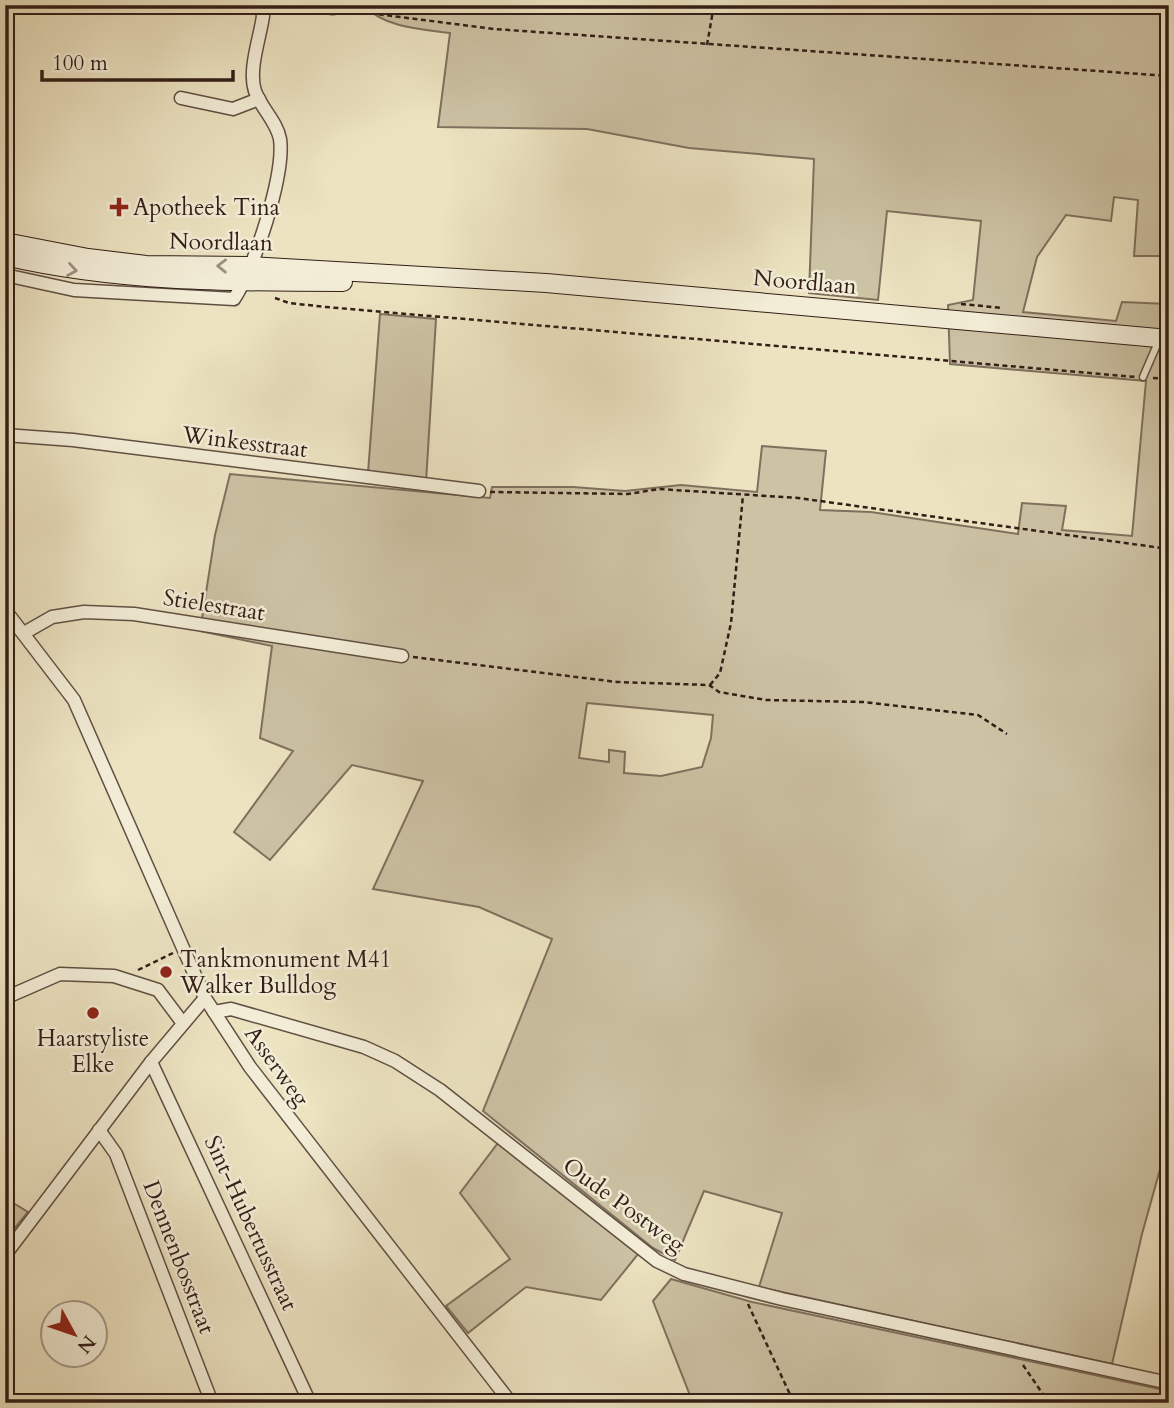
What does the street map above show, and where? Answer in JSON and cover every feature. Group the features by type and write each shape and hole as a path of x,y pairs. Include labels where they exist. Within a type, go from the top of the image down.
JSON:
{"main road":[{"name":"Noordlaan","path":"5,242 88,258 245,279"},
{"name":"Noordlaan","path":"5,256 94,273 245,279 437,278 546,284 1164,339"}],"street":[{"path":"245,279 260,243 271,202 280,146 279,136 254,89 263,16 261,5"},
{"path":"308,5 333,8"},
{"path":"181,98 233,109 259,99"},
{"name":"Noordlaan","path":"5,275 74,290 178,298 234,299 245,279"},
{"name":"Winkesstraat","path":"5,435 73,440 479,491"},
{"name":"Stielestraat","path":"24,634 52,617 84,612 134,614 402,656"},
{"name":"Asserweg","path":"8,618 24,634 75,699 205,998 297,1129 511,1403"},
{"path":"5,998 60,974 122,978 158,990 182,1022"},
{"path":"5,1255 182,1022 205,998"},
{"name":"Oude Postweg","path":"214,1012 231,1009 364,1046 394,1061 440,1090 657,1261 684,1273 741,1289 1169,1383"},
{"name":"Sint-Hubertusstraat","path":"151,1062 310,1403"},
{"name":"Dennenbosstraat","path":"99,1130 116,1154 212,1403"}],"lane":[{"path":"1143,377 1164,339"}],"path":[{"path":"707,45 714,5"},
{"path":"333,8 494,29 1169,76"},
{"path":"245,279 263,293 289,303 1169,379"},
{"path":"479,491 628,495 659,489 798,498 1169,549"},
{"path":"709,685 720,673 731,623 742,533 743,495"},
{"path":"402,656 617,682 709,685 719,692 766,700 863,702 978,715 1007,734"},
{"path":"122,978 184,947"},
{"path":"741,1289 794,1403"},
{"path":"1014,1350 1049,1403"}],"shaded area":[{"path":"362,5 1169,5 1169,256 1134,256 1138,200 1114,197 1111,221 1066,215 1037,257 1023,312 1116,321 1122,302 1168,304 1169,299 1169,1137 1142,1234 1112,1364 759,1287 782,1213 704,1191 675,1260 653,1248 483,1111 552,939 479,907 373,889 423,781 352,765 270,860 234,832 293,751 260,738 272,646 200,631 215,535 230,474 490,498 492,487 573,487 625,491 681,485 757,492 762,446 826,451 820,510 871,512 1018,534 1022,503 1066,506 1062,530 1132,536 1146,381 950,364 948,305 973,300 981,221 887,211 878,300 809,293 814,159 689,148 587,129 438,127 450,33 403,26 372,13","holes":["587,703 713,715 711,738 702,767 661,776 624,773 625,752 609,750 609,762 579,758"]},
{"path":"380,314 436,319 426,482 368,473"},
{"path":"498,1143 639,1253 601,1300 526,1287 468,1333 446,1306 510,1259 460,1193"},
{"path":"5,1198 28,1212 5,1240"},
{"path":"671,1279 752,1302 1169,1391 1169,1403 693,1403 653,1301"}],"place":[{"name":"Apotheek Tina","path":"119,207"},
{"name":"Tankmonument M41 Walker Bulldog","path":"166,972"},
{"name":"Haarstyliste Elke","path":"93,1013"}]}
